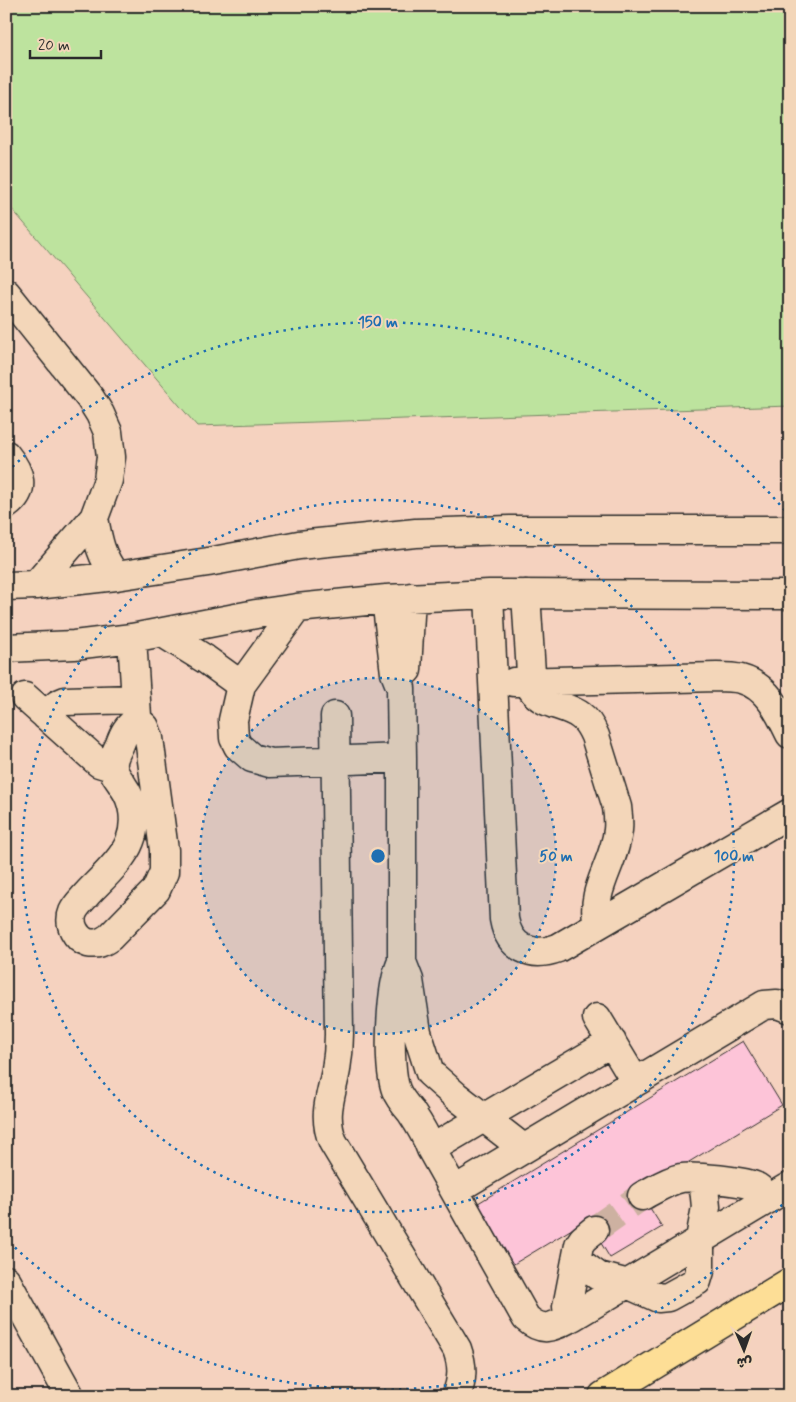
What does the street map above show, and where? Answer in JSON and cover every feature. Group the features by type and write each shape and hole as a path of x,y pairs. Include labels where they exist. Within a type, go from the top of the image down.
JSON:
{"main road":[{"path":"603,1396 790,1282"}],"street":[{"path":"6,293 90,398 108,432 111,457 108,480 94,518 36,585"},
{"path":"6,455 18,471 20,481 14,498 6,505"},
{"path":"94,518 102,555 116,576"},
{"path":"6,586 36,585 116,576 208,562 298,545 416,533 510,530 790,530"},
{"path":"489,594 506,928 516,944 527,950 538,952 558,948 790,813"},
{"path":"6,648 74,645 132,638 256,614 398,598 489,594 790,595"},
{"path":"526,594 532,689 536,696 542,700 573,711 582,716 590,725 596,736 617,807 619,819 618,832 596,902 598,924"},
{"path":"398,598 395,673 401,688 402,962 409,980 417,1032 430,1073 456,1096 523,1148"},
{"path":"297,608 241,685 232,729 234,738 244,753 260,762 270,763 402,758"},
{"path":"163,633 205,659 241,685"},
{"path":"132,638 136,709 148,732 161,824 165,861 164,872 156,890 110,938 95,944 87,942 75,933 72,926 73,912 123,854 130,841 133,826 133,812 130,799 112,767 113,759 136,709"},
{"path":"493,683 717,677 741,679 761,689 778,710 790,734"},
{"path":"25,697 99,763 112,767"},
{"path":"46,716 58,704 74,699 136,709"},
{"path":"335,716 339,1034 336,1069 327,1111 328,1126 334,1142 457,1349 462,1373 461,1386 456,1396"},
{"path":"133,826 161,824"},
{"path":"402,962 394,982 390,1034 391,1060 396,1090 423,1130 526,1318 540,1327 548,1328 572,1317 625,1283"},
{"path":"455,1190 764,1005 778,1004 790,1009"},
{"path":"597,1018 635,1081"},
{"path":"432,1149 612,1042"},
{"path":"642,1196 679,1178 703,1178 752,1185 763,1191 778,1192"},
{"path":"576,1260 598,1276 625,1283 663,1299 693,1283 700,1276 700,1239 706,1207 703,1178"},
{"path":"700,1239 778,1192"},
{"path":"572,1317 567,1307 579,1245 594,1230"},
{"path":"10,1297 70,1396"}],"green space":[{"path":"6,6 790,6 790,406 197,426 6,202"}],"building":[{"path":"743,1041 782,1105 640,1192 662,1227 610,1258 587,1220 512,1265 475,1205"}],"tunnel":[{"path":"594,1230 642,1196"}]}
